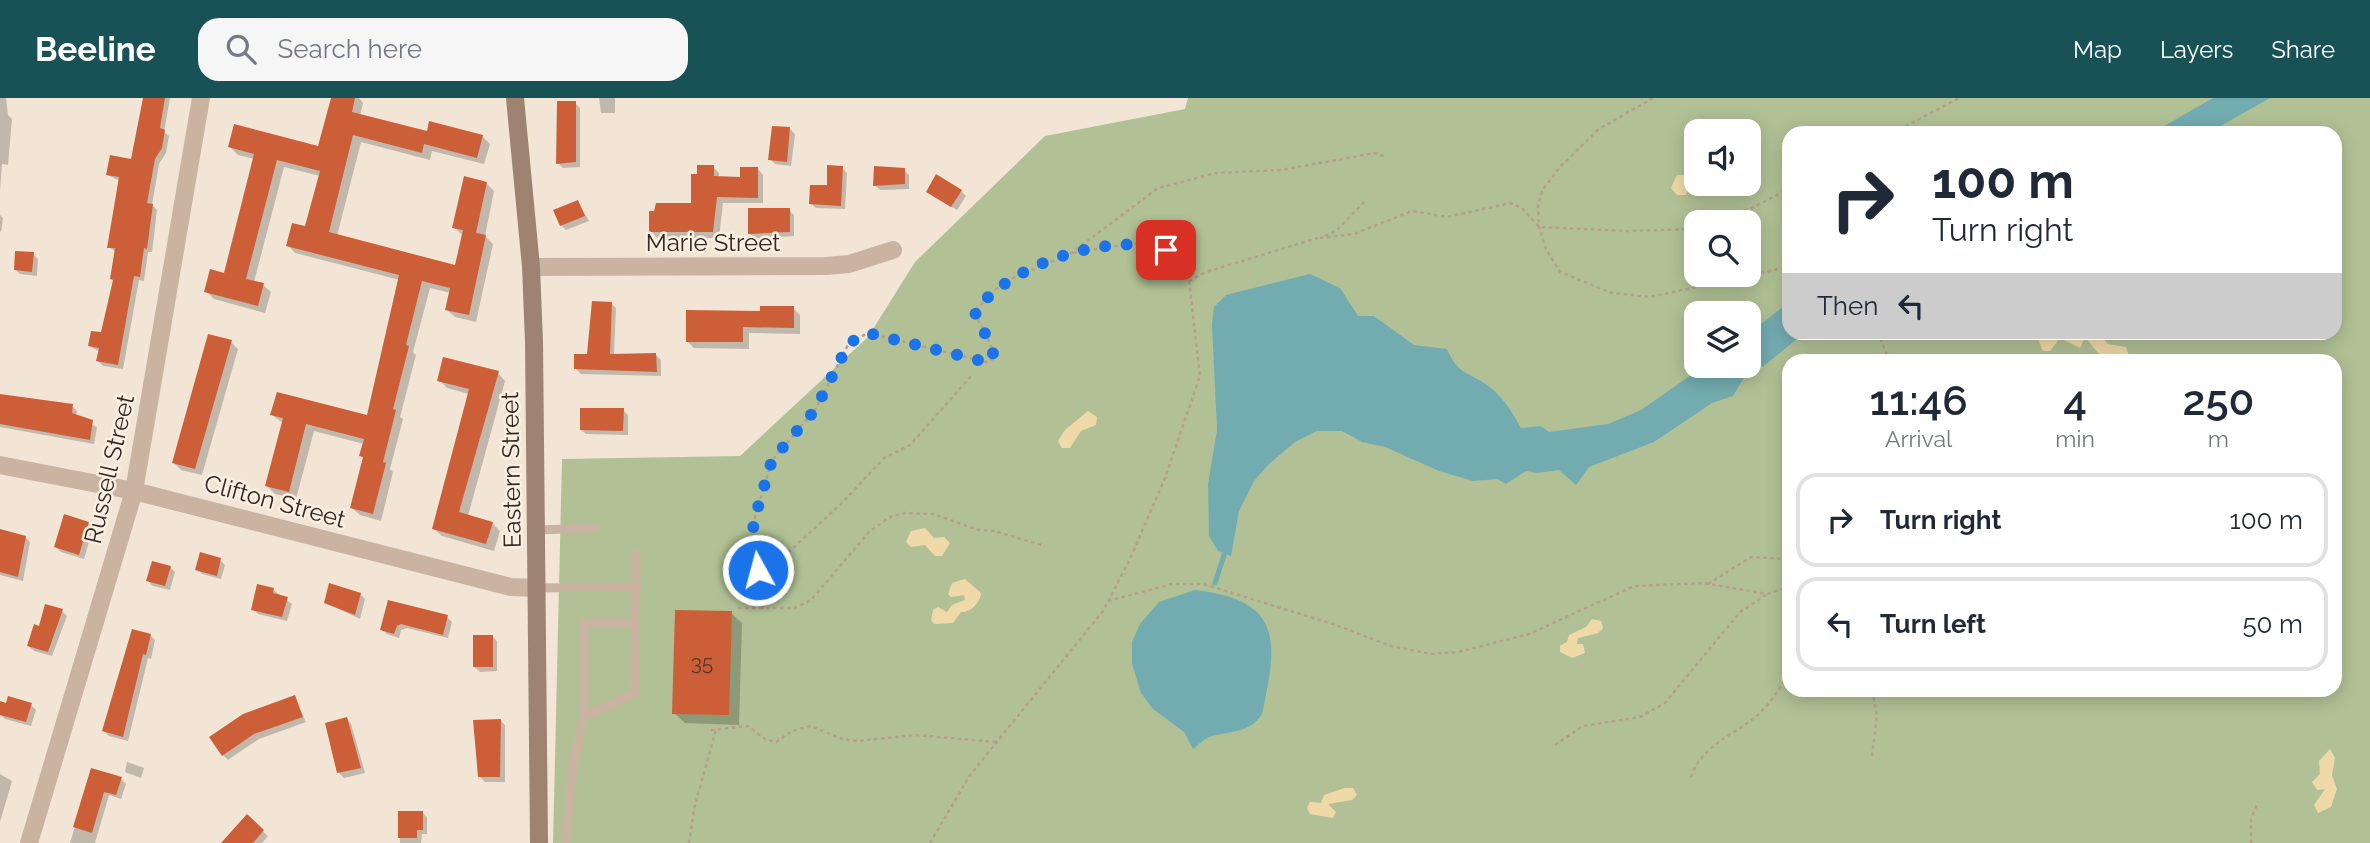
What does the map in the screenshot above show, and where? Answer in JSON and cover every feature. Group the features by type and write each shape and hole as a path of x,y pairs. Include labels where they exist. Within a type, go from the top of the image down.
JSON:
{"street":[{"name":"Russell Street","path":"29,843 134,491 201,98"},
{"name":"Eastern Street","path":"515,98 531,267 537,530 539,843"},
{"name":"Marie Street","path":"531,267 837,265 871,259 893,250"},
{"name":"Clifton Street","path":"0,465 134,491 488,582 511,587 537,588"}],"lane":[{"path":"537,530 594,528"},
{"path":"584,717 635,693 636,554"},
{"path":"537,588 637,587"},
{"path":"565,843 573,765 584,717 584,623 636,623"}],"path":[{"path":"1653,98 1599,129 1559,168 1542,191 1538,205 1539,227 1546,249 1560,272 1612,293 1638,297 1659,296 1782,268"},
{"path":"1907,126 1959,98"},
{"path":"1070,254 1158,188 1183,179 1216,173 1281,170 1375,153 1386,157"},
{"path":"1749,210 1782,192"},
{"path":"1189,281 1206,272 1320,238 1337,230 1366,200"},
{"path":"1320,238 1354,234 1412,211 1447,217 1510,203 1522,208 1539,227 1628,231 1684,229"},
{"path":"763,609 753,524 772,460 815,410 849,343 868,333 972,361 986,362 993,359 995,351 978,324 975,312 985,298 1003,282 1070,254 1134,243 1166,250 1189,281 1199,376 1164,478 1130,559 1108,601 996,742 954,800 930,843"},
{"path":"758,570 784,556 841,504 884,458 910,445 972,375"},
{"path":"738,608 794,608 811,600 828,584 870,531 882,522 905,513 933,514 979,530 994,531 1045,546"},
{"path":"1708,584 1751,557 1782,559"},
{"path":"1108,601 1172,584 1203,584 1333,624 1391,646 1431,654 1458,652 1529,634 1634,586 1664,582 1708,584 1768,594"},
{"path":"1555,745 1583,726 1640,716 1665,704 1740,612 1768,594 1782,589"},
{"path":"1691,777 1698,763 1722,738 1766,707 1782,683"},
{"path":"1872,756 1877,716 1873,697"},
{"path":"689,843 713,729 748,726 765,739 776,742 792,731 811,726 842,739 857,741 915,735 996,742"},
{"path":"2251,843 2251,819 2258,802"}],"green space":[{"path":"1188,98 2370,98 2370,843 553,843 562,459 740,456 868,337 915,262 1045,136 1185,109"}],"sand":[{"path":"1677,175 1684,175 1684,195 1677,195 1671,188"},
{"path":"2038,340 2058,340 2050,351 2043,351"},
{"path":"2064,340 2084,340 2080,348"},
{"path":"2088,340 2104,340 2108,344 2126,347 2128,354 2100,354"},
{"path":"1088,411 1097,417 1096,425 1081,431 1070,448 1062,448 1058,441 1065,430"},
{"path":"925,528 934,538 944,537 950,543 942,556 935,556 925,545 911,547 906,542 911,531"},
{"path":"965,579 981,593 977,604 968,611 961,612 953,623 934,624 931,620 933,610 938,607 947,612 952,605 965,600 964,595 951,597 948,594 952,583"},
{"path":"1592,619 1601,621 1603,628 1598,633 1578,638 1577,644 1583,644 1585,653 1572,658 1560,652 1560,646 1567,642 1569,635 1586,627"},
{"path":"2330,749 2335,758 2332,775 2337,789 2331,807 2318,813 2314,805 2325,789 2317,790 2312,782 2320,774 2319,761"},
{"path":"1353,788 1357,795 1352,800 1328,804 1336,812 1333,818 1310,814 1307,808 1310,802 1321,803 1324,795"}],"water":[{"path":"2213,98 2270,98 2220,126 2164,126"},
{"path":"1310,274 1340,288 1358,316 1374,316 1414,345 1447,349 1460,369 1484,383 1500,397 1521,428 1540,426 1549,432 1608,424 1641,410 1687,378 1744,378 1733,396 1712,403 1654,442 1589,467 1576,485 1559,470 1537,473 1526,471 1506,484 1497,479 1473,481 1439,471 1385,447 1362,442 1342,431 1317,431 1295,442 1254,481 1239,511 1231,556 1218,551 1209,536 1208,484 1217,430 1212,324 1214,307 1226,295"},
{"path":"1782,308 1782,340 1796,340 1761,367 1761,324"},
{"path":"1195,590 1224,595 1245,603 1259,614 1268,628 1271,665 1262,714 1257,720 1246,728 1209,737 1193,749 1184,732 1153,709 1141,693 1132,664 1132,642 1140,624 1159,602"}],"building":[{"path":"143,98 165,98 160,128 165,130 162,148 155,159 147,203 153,204 147,249 144,248 140,277 134,276 118,365 96,361 99,348 88,346 91,331 101,332 113,280 110,279 115,248 107,248 119,177 106,175 110,155 131,159"},
{"path":"331,98 355,98 352,112 427,131 429,121 483,135 477,158 424,144 422,153 353,135 329,232 455,265 463,230 452,228 464,176 487,182 476,233 486,235 469,315 445,310 450,288 422,281 406,345 409,346 393,409 396,410 383,462 386,463 373,514 350,508 363,457 359,456 364,439 306,424 289,492 265,486 283,418 270,415 277,392 367,415 399,275 286,246 292,223 305,226 320,171 277,160 246,279 264,283 258,306 204,292 210,269 224,273 254,154 228,147 234,124 318,146"},
{"path":"557,101 576,101 576,162 556,164"},
{"path":"772,126 790,127 787,162 768,160"},
{"path":"697,165 714,165 714,176 740,177 740,167 758,167 758,198 717,197 713,232 649,232 649,211 654,211 656,203 691,203 691,174 697,174"},
{"path":"827,165 843,166 841,206 809,204 810,185 827,185"},
{"path":"874,166 905,168 905,184 873,186"},
{"path":"936,174 962,190 951,207 926,192"},
{"path":"578,200 585,216 560,226 553,210"},
{"path":"748,208 790,208 790,232 748,234"},
{"path":"15,251 34,252 32,272 14,270"},
{"path":"592,301 612,302 610,354 656,353 657,372 574,369 574,354 587,354"},
{"path":"760,306 794,306 794,328 743,327 743,342 686,342 686,310 760,311"},
{"path":"208,334 232,340 195,469 172,463"},
{"path":"443,357 499,371 459,512 493,522 486,544 432,529 469,389 437,381"},
{"path":"0,394 73,404 72,413 93,420 90,440 0,424"},
{"path":"580,408 624,408 623,431 580,430"},
{"path":"64,514 89,522 79,555 54,547"},
{"path":"0,529 26,536 18,577 0,572"},
{"path":"200,552 221,558 217,576 195,570"},
{"path":"152,561 171,566 165,586 146,581"},
{"path":"329,583 361,593 355,615 324,603"},
{"path":"257,584 274,588 273,593 288,597 282,617 251,610"},
{"path":"388,600 448,615 443,635 401,624 397,626 394,634 380,630"},
{"path":"45,604 63,609 48,652 27,646 34,624 39,626"},
{"path":"675,610 732,611 729,715 672,714"},
{"path":"132,629 151,634 146,655 143,654 123,737 102,731"},
{"path":"473,635 493,635 493,667 473,667"},
{"path":"295,695 303,717 254,734 222,756 209,737 243,714"},
{"path":"8,696 32,703 26,722 0,715 0,701 6,703"},
{"path":"347,717 361,768 337,773 325,723"},
{"path":"501,719 500,777 478,777 473,720"},
{"path":"91,768 122,777 116,795 104,792 92,833 73,827"},
{"path":"398,811 423,811 423,830 417,830 417,838 398,838"},
{"path":"247,814 264,830 253,843 221,843"}],"waterway":[{"path":"1215,583 1224,555"}],"route":[{"path":"758,570 753,524 772,460 776,452 815,410 849,343 868,333 972,361 986,362 993,359 995,351 978,324 975,312 985,298 1003,282 1070,254 1134,243 1166,250"}]}
